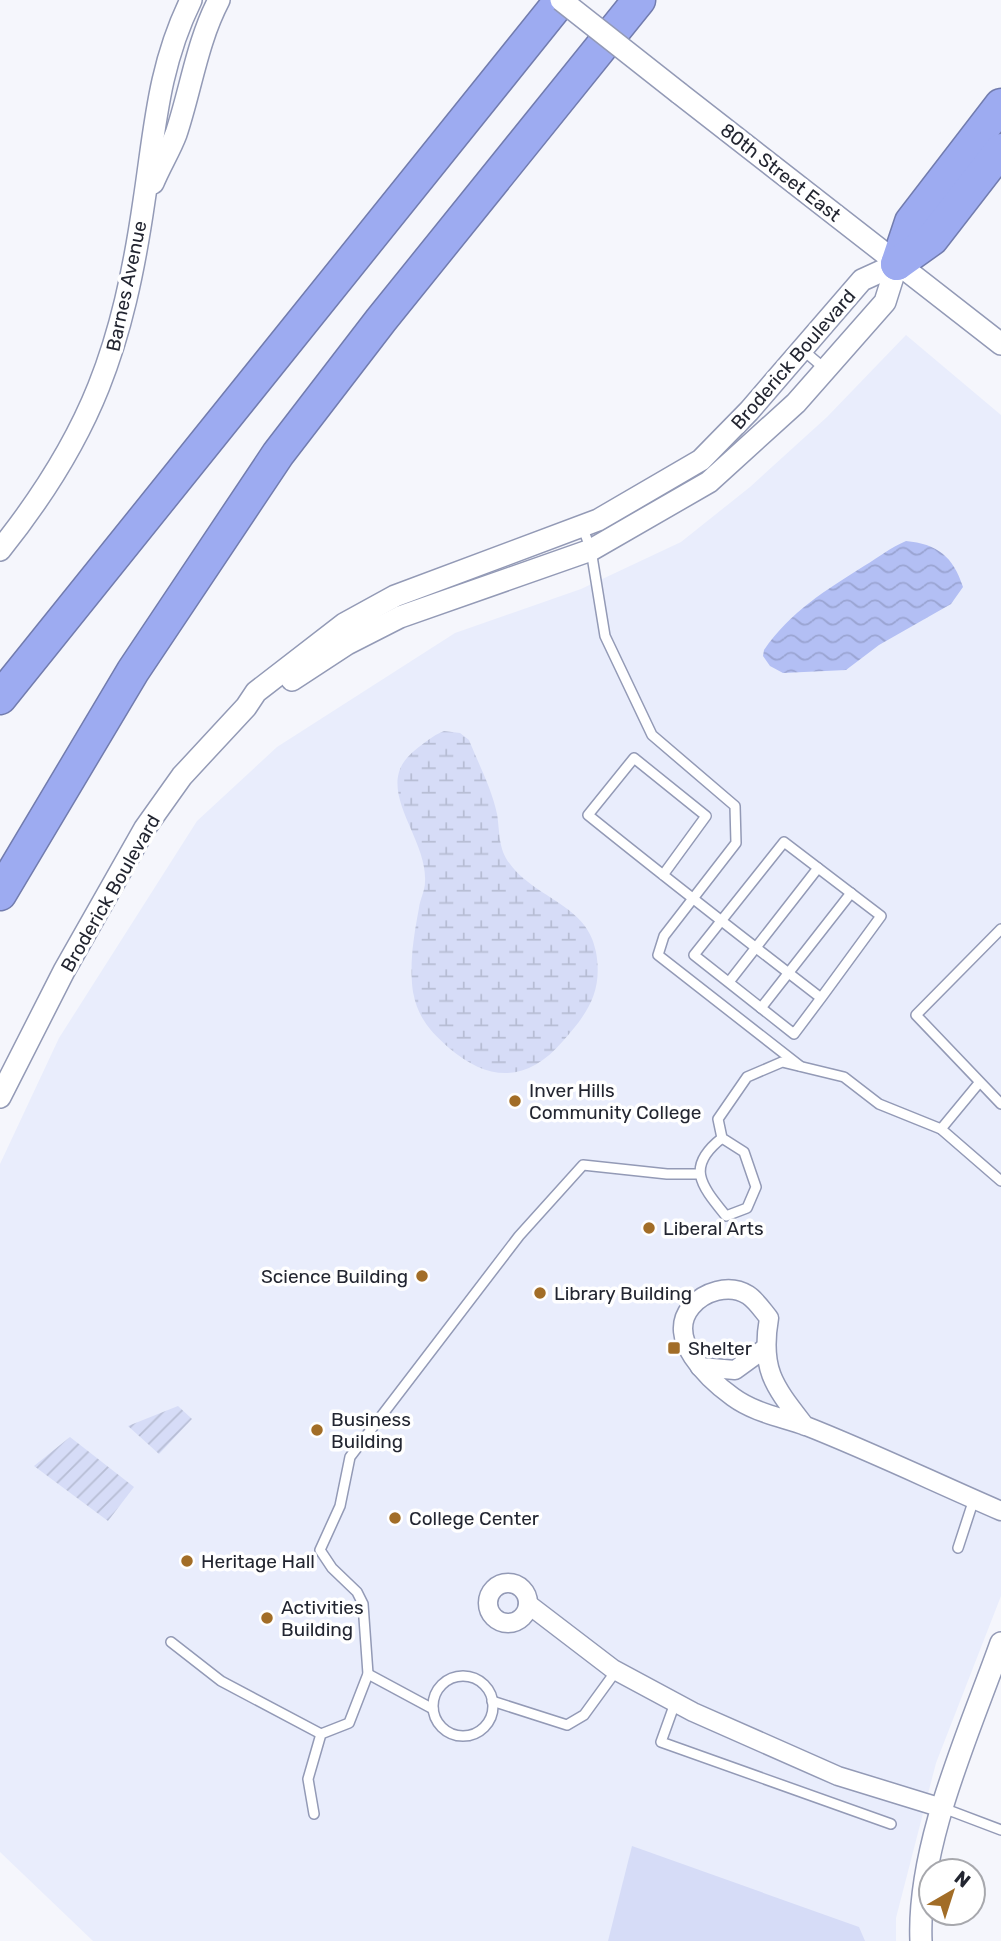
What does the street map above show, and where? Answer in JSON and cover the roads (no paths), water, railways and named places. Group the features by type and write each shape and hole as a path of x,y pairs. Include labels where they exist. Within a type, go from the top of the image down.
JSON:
{"highway":[{"path":"492,85 550,0"},
{"path":"0,698 561,0"},
{"path":"0,894 133,671 237,513 343,368 639,0"},
{"path":"540,123 660,0"},
{"path":"897,264 911,222 1001,105"},
{"path":"897,264 932,239 1001,150"}],"street":[{"path":"144,200 156,103 191,0"},
{"path":"144,200 176,134 204,33 219,0"},
{"name":"80th Street East","path":"561,0 1001,344"},
{"name":"Barnes Avenue","path":"0,550 64,463 101,384 129,291 144,200"},
{"name":"Broderick Boulevard","path":"0,1097 64,971 145,828 197,759 246,707 256,691 365,611 395,596 582,526 648,493 701,460 749,411 862,279 897,264"},
{"name":"Broderick Boulevard","path":"246,707 259,704 347,645 400,617 591,551 709,482 765,433 827,370 885,303 897,264"},
{"path":"805,1426 776,1388 764,1349 769,1318 747,1294 721,1289 699,1297 685,1315 684,1344 700,1367 733,1397 768,1415 805,1426 1001,1511"},
{"path":"700,1367 735,1370 764,1349"},
{"path":"528,1604 616,1671 675,1703 838,1776 942,1808"},
{"path":"921,1941 920,1914 942,1808 1001,1643"}],"lane":[{"path":"803,350 827,370"},
{"path":"582,526 591,551 605,636 652,736 734,806 736,844 664,936 658,955 800,1066"},
{"path":"663,875 706,816 634,758 588,815 663,875 693,899 721,921 821,998"},
{"path":"784,842 851,893 881,916 794,1034 694,955 784,842"},
{"path":"729,982 818,868"},
{"path":"761,1008 851,893"},
{"path":"1001,929 916,1015 1001,1104"},
{"path":"722,1138 704,1152 700,1174 706,1192 726,1216 747,1208 757,1187 744,1152 722,1138 718,1119 747,1077 782,1062 844,1077 879,1104 942,1129 1001,1181"},
{"path":"942,1129 979,1083"},
{"path":"171,1643 221,1681 321,1734 349,1723 368,1674 363,1604 358,1592 332,1568 320,1550 340,1506 350,1457 519,1236 583,1165 667,1174 700,1174"},
{"path":"958,1548 974,1499"},
{"path":"492,1701 567,1725 584,1715 616,1671"},
{"path":"368,1674 433,1709"},
{"path":"462,1676 480,1682 492,1701 491,1717 486,1726 469,1736 449,1733 436,1719 433,1709 437,1690 452,1678 462,1676"},
{"path":"675,1703 661,1742 891,1824"},
{"path":"314,1814 309,1779 321,1734"},
{"path":"942,1808 1001,1830"}],"water":[{"path":"906,541 935,549 954,567 963,587 951,604 879,645 846,670 783,673 770,666 763,656 764,650 785,624 836,584"}],"place":[{"name":"Inver Hills Community College","path":"515,1101"},
{"name":"Liberal Arts","path":"649,1228"},
{"name":"Science Building","path":"422,1276"},
{"name":"Library Building","path":"540,1293"},
{"name":"Shelter","path":"674,1348"},
{"name":"Business Building","path":"317,1430"},
{"name":"College Center","path":"395,1518"},
{"name":"Heritage Hall","path":"187,1561"},
{"name":"Activities Building","path":"267,1618"}]}
